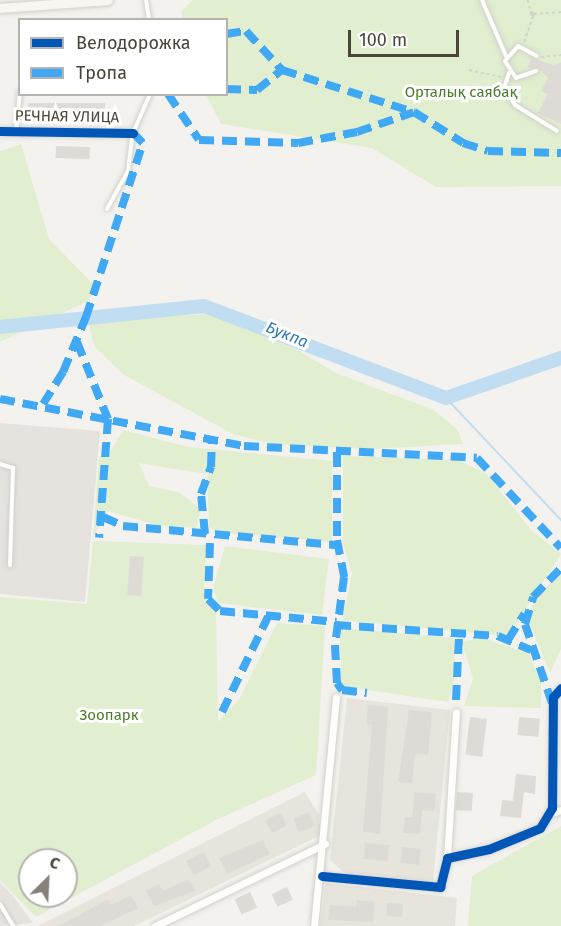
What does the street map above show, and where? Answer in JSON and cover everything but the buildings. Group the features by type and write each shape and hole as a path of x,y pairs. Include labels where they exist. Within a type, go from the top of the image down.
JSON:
{"main road":[{"path":"0,8 108,0"}],"street":[{"name":"РЕЧНАЯ УЛИЦА","path":"0,131 133,133"},
{"path":"447,858 514,841 540,828 551,813 553,697 561,688"},
{"path":"314,926 322,876 336,698"},
{"path":"322,876 440,887 447,858 456,712"},
{"path":"551,813 561,810"},
{"path":"155,926 325,844"}],"lane":[{"path":"146,0 149,18"},
{"path":"482,0 506,56 509,73 504,88 515,105 557,131"},
{"path":"506,56 522,45 537,56"},
{"path":"509,73 520,79 536,71"},
{"path":"16,132 20,96"},
{"path":"107,209 128,171 133,133 149,96"},
{"path":"0,464 13,468 10,565"},
{"path":"0,904 13,926"}],"path":[{"path":"522,45 533,14 528,0"},
{"path":"533,14 561,12"},
{"path":"537,56 561,55"},
{"path":"469,70 506,78"}],"shaded area":[{"path":"0,423 100,431 85,602 0,594"},
{"path":"347,698 450,710 433,882 349,877 330,860"},
{"path":"305,792 319,815 321,835 134,926 38,926 78,908 78,906"},
{"path":"0,883 18,903 18,908 22,908 33,923 0,926"},
{"path":"326,883 457,898 455,926 320,926"}],"green space":[{"name":"Орталық саябақ","path":"193,0 561,0 561,186 436,187 372,148 221,124 207,96 228,96 228,18 183,18 181,11"},
{"path":"21,144 49,239 97,288 88,301 0,342 0,151"},
{"path":"207,314 294,348 336,373 434,410 457,429 463,444 372,449 272,444 233,434 124,375 95,347 90,331 89,321"},
{"path":"123,430 189,447 332,461 332,542 216,532 209,526 207,474 139,463 149,486 179,492 201,509 196,528 157,525 108,511 93,538 99,457 108,455"},
{"path":"343,456 458,460 487,474 531,530 561,554 508,636 342,620 352,573 343,544"},
{"name":"Зоопарк","path":"93,541 206,545 204,598 216,611 218,722 240,698 277,623 325,626 316,775 218,819 78,894 78,848 18,848 18,898 0,880 0,597 87,604"},
{"path":"225,546 329,559 322,615 218,603 213,588"},
{"path":"561,572 561,649 550,673 528,620 534,600"},
{"path":"340,628 454,638 455,676 448,702 341,686"},
{"path":"482,638 528,653 541,682 541,708 464,706 473,679 462,642"},
{"path":"561,826 561,926 468,926 472,876"},
{"name":"Зоопарк","path":"27,908 53,908 36,917"}],"waterway":[{"name":"Букпа","path":"0,327 204,306 446,398 561,358"},
{"path":"446,398 561,520"}],"marked path":[{"path":"228,34 246,31 282,70 414,112 463,143 488,151 561,153"},
{"path":"228,89 257,90 282,70"},
{"path":"169,96 199,140 298,143 357,132 414,112"},
{"path":"43,404 63,372 86,317 143,143 133,133"},
{"path":"77,342 108,419 99,538"},
{"path":"0,399 244,446 477,458 561,548"},
{"path":"205,534 201,494 211,467 212,440"},
{"path":"337,452 337,540 344,577 335,645 337,683 342,690 367,693"},
{"path":"103,517 123,526 338,545"},
{"path":"210,543 208,599 220,611 336,622"},
{"path":"552,703 525,624 533,597 561,568"},
{"path":"508,640 524,614"},
{"path":"222,712 268,617"},
{"path":"336,625 498,636 531,650"},
{"path":"456,700 459,636"}],"cycle path":[{"path":"0,131 133,133"},
{"path":"322,876 440,887 447,858 489,849 540,828 552,808 553,697 561,688"}]}
